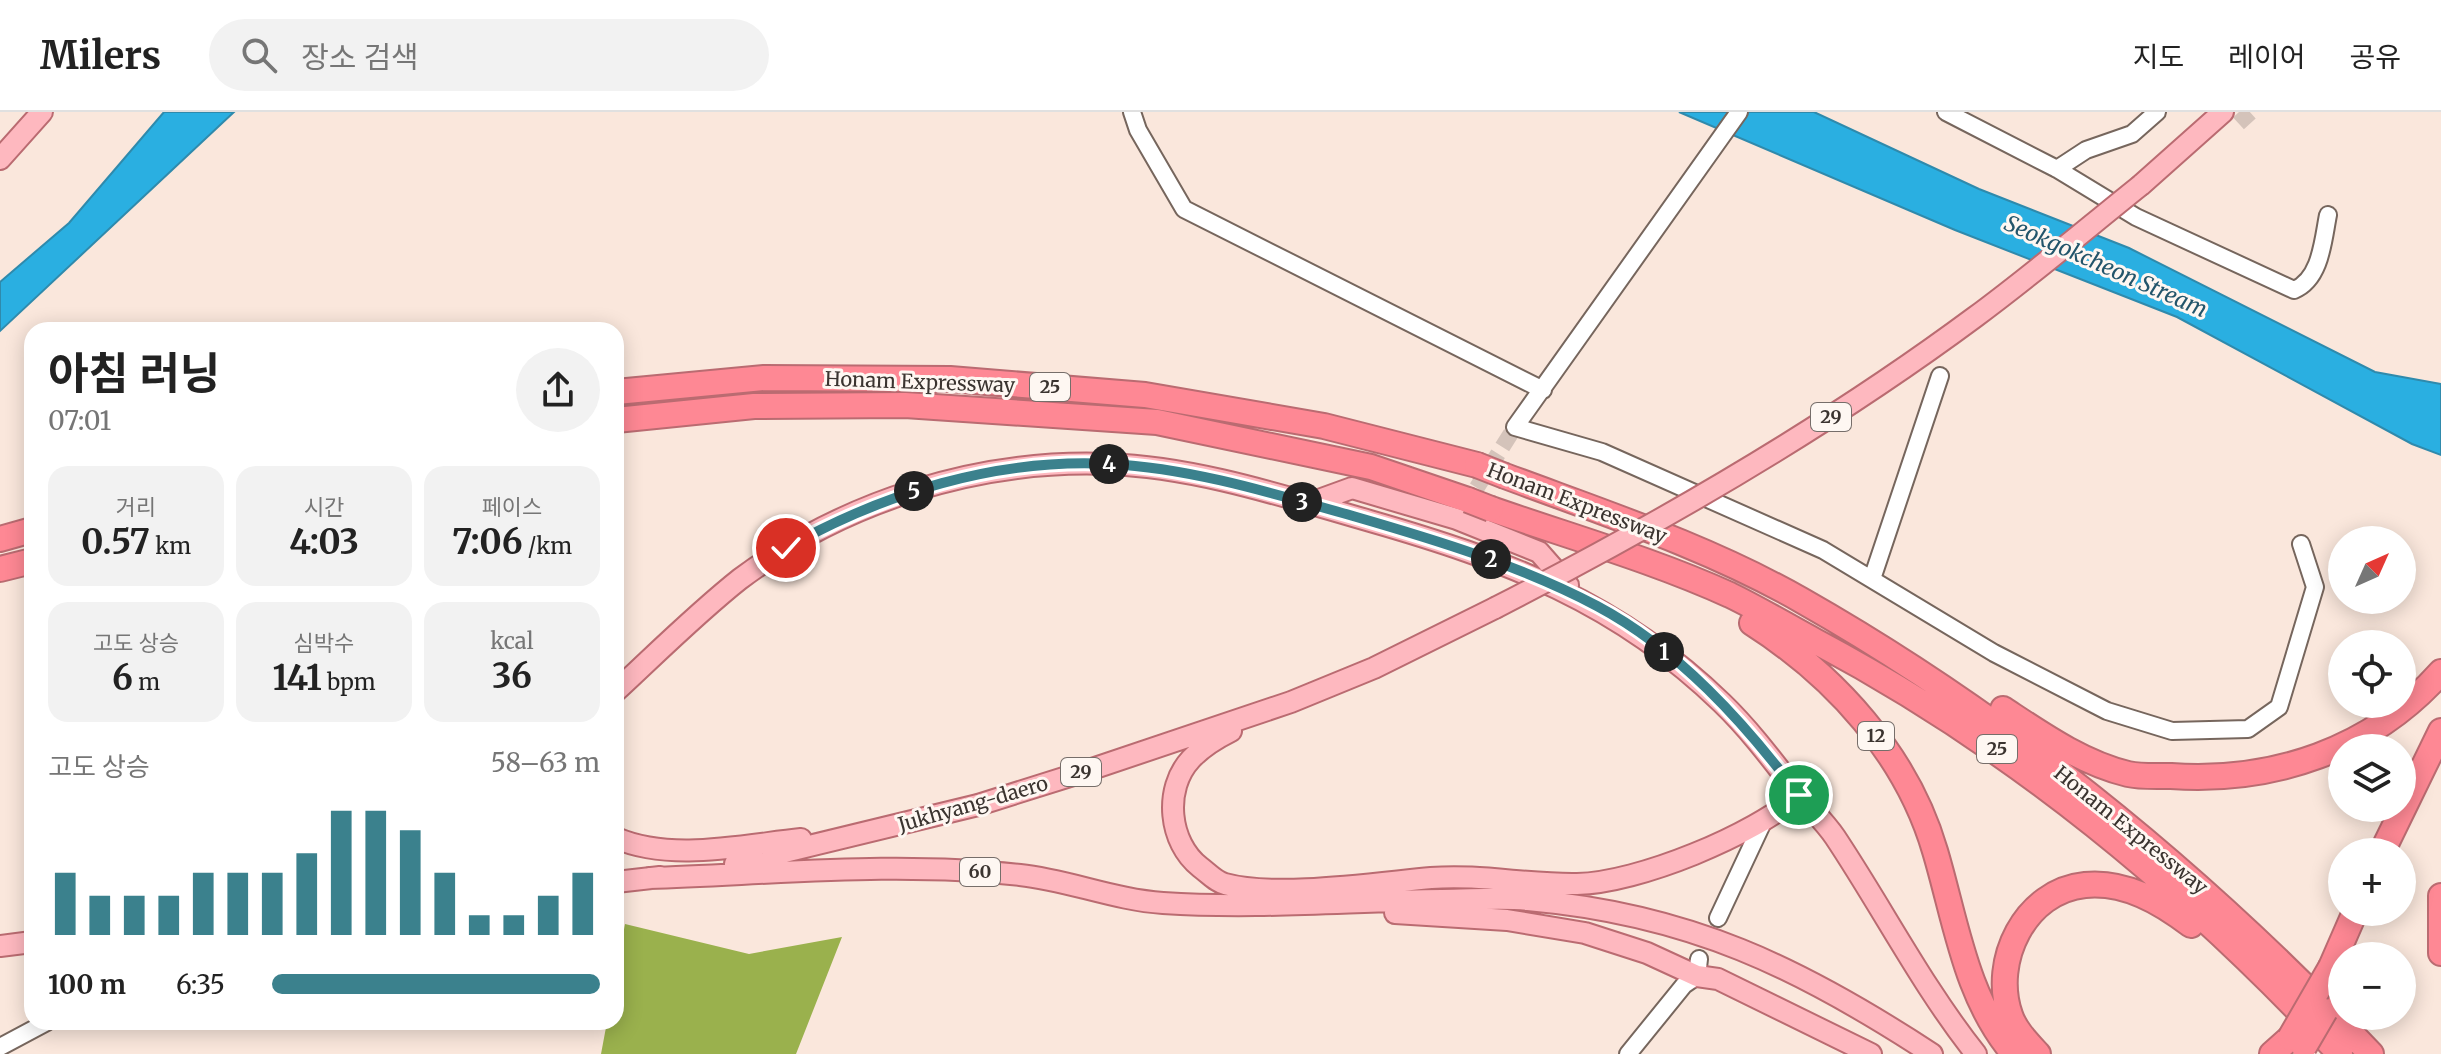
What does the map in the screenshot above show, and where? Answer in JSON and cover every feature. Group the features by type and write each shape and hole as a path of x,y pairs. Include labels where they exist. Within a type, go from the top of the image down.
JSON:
{"highway":[{"name":"Honam Expressway","path":"624,391 764,378 904,379 1145,395 1324,426 1477,465 1684,544 1799,599 1902,662 2031,748 2132,828 2230,911 2371,1054"},
{"name":"Honam Expressway","path":"624,419 754,406 905,405 1157,422 1371,467 1656,564 1732,597 1902,688 1997,750 2058,794 2227,937 2340,1054"},
{"path":"0,539 24,532"},
{"name":"12","path":"1589,543 1734,612 1798,653 1862,718 1902,774 1919,808 1935,848 1967,972 1981,1002 2014,1054"},
{"path":"0,569 24,563"},
{"path":"1902,662 1977,692 2058,745 2128,774 2196,778 2265,773 2328,754 2382,724 2441,672"},
{"path":"2389,838 2441,731"},
{"path":"2405,838 2441,762"},
{"path":"2038,1054 2023,1038 2010,1015 2003,985 2008,947 2029,914 2052,894 2085,885 2129,889 2168,907 2226,953 2297,1049 2328,991"},
{"path":"2441,896 2441,953"}],"main road":[{"path":"0,159 42,112"},
{"name":"Jukhyang-daero","path":"624,881 757,861 992,800 1291,702 1374,668 1495,608 1682,507 1842,409 1976,317 2141,185 2223,112"},
{"path":"624,683 738,581 786,548 852,513 925,487 990,472 1059,464 1110,464 1173,472 1308,504 1443,542 1499,562 1578,598 1654,643 1723,703 1832,833 1936,1004 1976,1054"},
{"path":"624,691 634,674"},
{"path":"1291,702 1216,739 1190,760 1178,781 1172,806 1178,841 1195,863 1222,884 1258,889 1437,878 1578,884 1627,876 1676,861 1763,822 1799,795"},
{"path":"624,842 638,848 661,850 869,833"},
{"name":"60","path":"649,878 905,868 1022,875 1159,903 1526,900 1633,914 1705,933 1769,960 1865,1010 1932,1054"},
{"path":"1308,904 1507,920 1585,933 1698,968 1871,1054"},
{"path":"0,946 24,943"}],"street":[{"path":"1132,112 1138,130 1184,209 1543,390"},
{"path":"1739,112 1515,427 1602,452 1823,550 1994,653 2107,711 2172,731 2248,729 2279,707 2315,587 2301,544"},
{"path":"1946,112 2057,169 2136,217 2294,290 2303,286 2320,261 2328,215"},
{"path":"2057,169 2086,150 2132,134 2157,112"},
{"path":"1872,579 1940,376"},
{"path":"1718,918 1763,822"},
{"path":"1628,1054 1698,968"},
{"path":"0,1047 32,1030"}],"green space":[{"path":"625,924 749,954 842,937 796,1054 601,1054 606,1030 624,1030"}],"water":[{"path":"164,112 234,112 0,331 0,282 69,223"},
{"name":"Seokgokcheon Stream","path":"1679,112 1814,112 1979,189 2129,248 2375,372 2441,384 2441,455 2412,444 2177,317 1955,230"}],"tunnel":[{"path":"2239,112 2250,124"},
{"path":"1464,508 1515,427"}],"route":[{"path":"786,548 852,513 892,497 990,472 1059,464 1110,464 1158,469 1234,485 1443,542 1499,562 1598,607 1654,643 1723,703 1799,795"}]}
